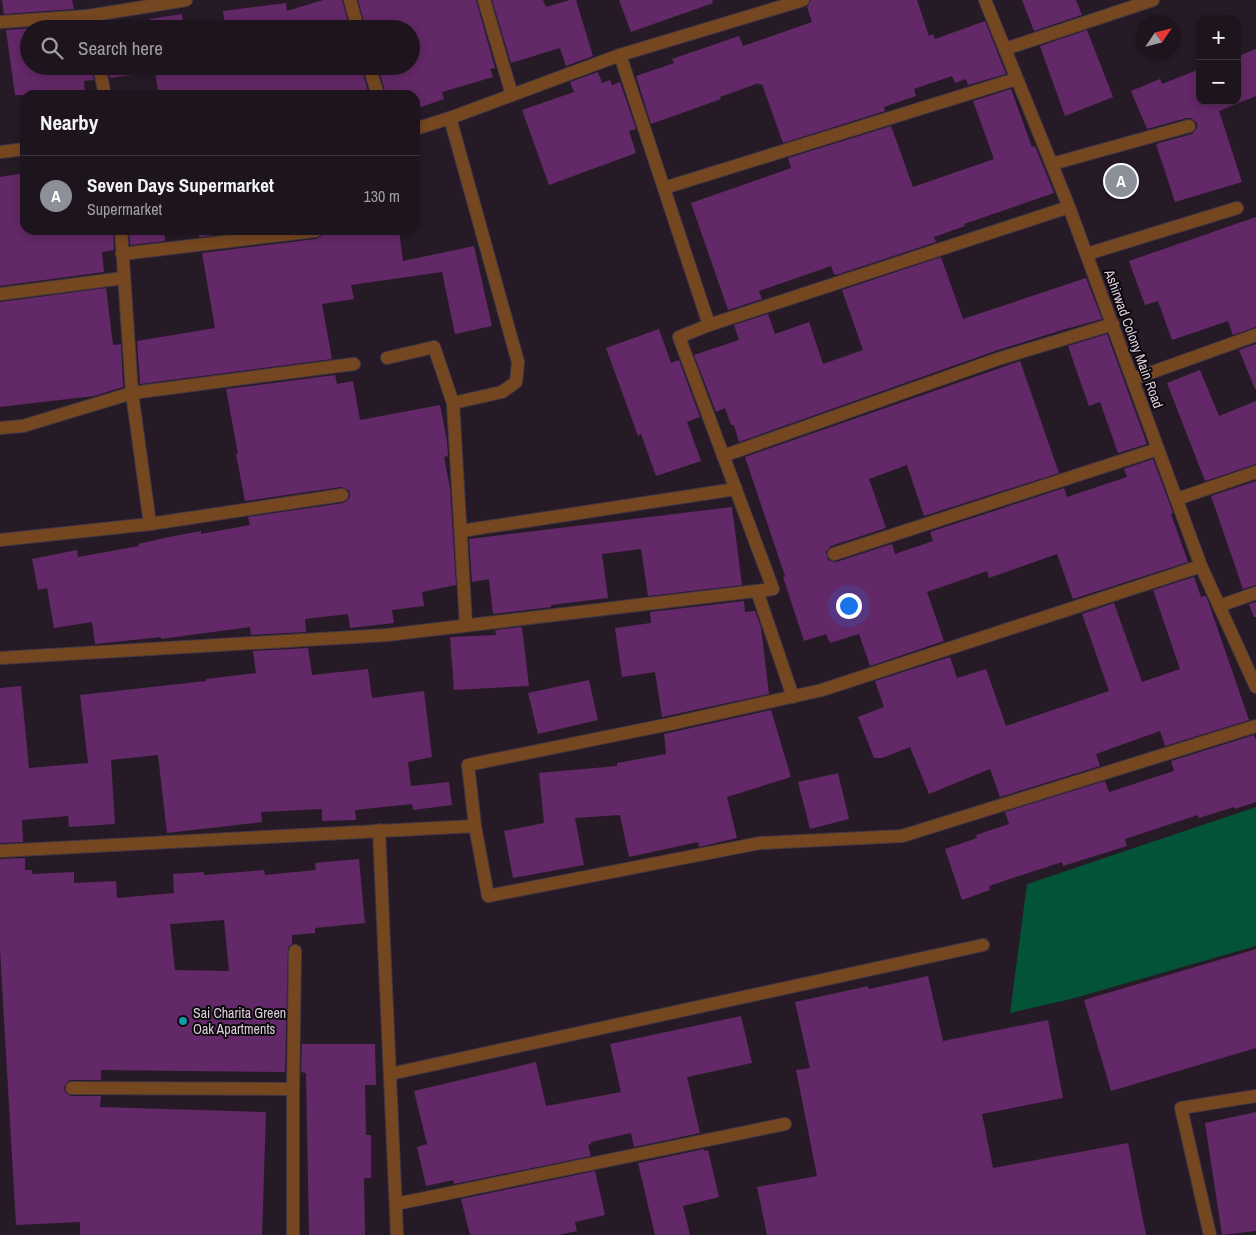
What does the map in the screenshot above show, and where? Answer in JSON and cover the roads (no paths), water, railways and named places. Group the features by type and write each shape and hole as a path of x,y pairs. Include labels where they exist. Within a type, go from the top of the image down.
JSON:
{"street":[{"path":"29,20 88,16 186,0"},
{"path":"350,0 356,20"},
{"path":"484,0 512,95"},
{"path":"420,127 450,118 620,55 803,0"},
{"name":"Ashirwad Colony Main Road","path":"985,0 1087,254 1201,566 1256,687"},
{"path":"1005,49 1153,0"},
{"path":"88,16 89,20"},
{"path":"0,22 20,21"},
{"path":"620,55 709,325"},
{"path":"101,75 104,90"},
{"path":"372,75 376,90"},
{"path":"664,188 1016,79"},
{"path":"450,118 518,362 516,382 502,392 453,403"},
{"path":"1052,164 1189,126"},
{"path":"0,152 20,150"},
{"path":"0,658 387,635 773,589 679,337 709,325 1069,207"},
{"path":"1087,254 1237,208"},
{"path":"121,235 132,393 150,524"},
{"path":"122,254 281,235"},
{"path":"0,294 124,278"},
{"path":"723,456 998,359 1112,324"},
{"path":"1133,379 1256,335"},
{"path":"388,358 434,347 453,403 466,626"},
{"path":"0,428 24,426 132,393 354,364"},
{"path":"834,554 1158,449"},
{"path":"1177,499 1256,472"},
{"path":"461,531 736,489"},
{"path":"0,540 150,524 342,496"},
{"path":"1201,566 1037,618 822,690 468,766 475,826 488,896 760,843 902,836 1256,726"},
{"path":"757,591 793,697"},
{"path":"1218,606 1256,594"},
{"path":"0,851 475,826"},
{"path":"379,830 397,1235"},
{"path":"390,1074 983,945"},
{"path":"293,1235 295,951"},
{"path":"72,1088 293,1089"},
{"path":"1210,1235 1181,1108 1256,1096"},
{"path":"396,1204 785,1124"}],"place":[{"name":"Seven Days Supermarket","path":"1121,181"},
{"name":"Sai Charita Green Oak Apartments","path":"183,1021"}]}
